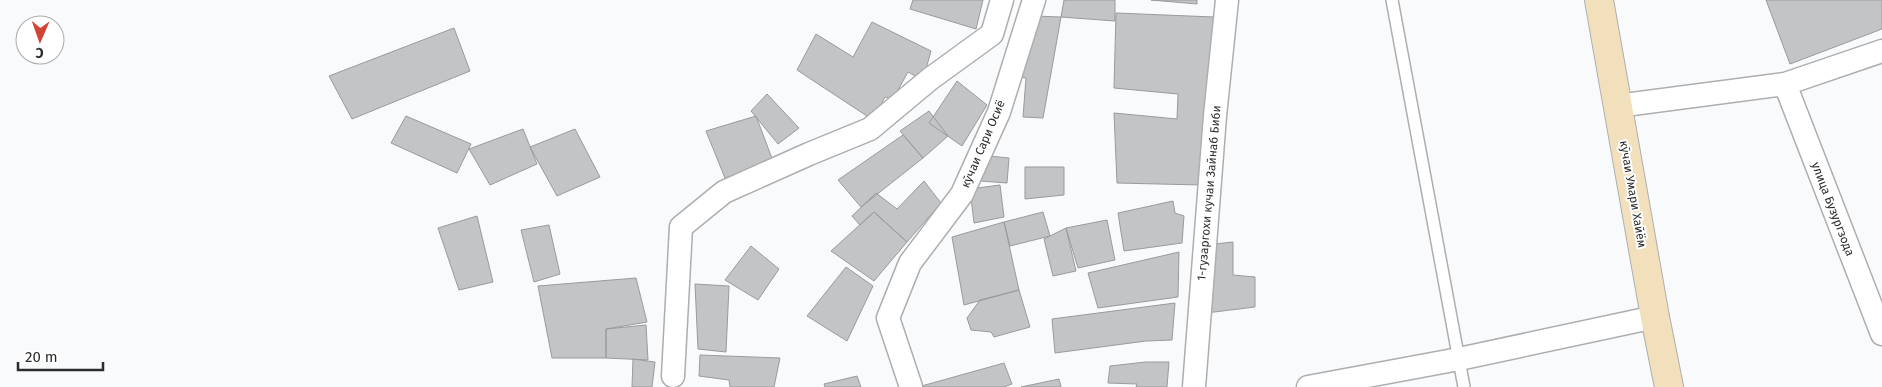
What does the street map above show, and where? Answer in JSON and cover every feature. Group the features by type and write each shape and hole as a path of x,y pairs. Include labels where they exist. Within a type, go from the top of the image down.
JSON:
{"main road":[{"name":"кӯчаи Умари Хайём","path":"1599,0 1669,387"}],"street":[{"path":"673,376 681,226 724,192 870,129 930,79 992,34 1002,0"},
{"name":"кӯчаи Сари Осиё","path":"911,387 888,318 910,263 962,194 999,112 1034,0"},
{"name":"1-гузаргохи кучаи Зайнаб Биби","path":"1194,387 1215,116 1228,0"},
{"path":"1617,106 1784,84 1882,51"},
{"name":"улица Бузургзода","path":"1784,84 1882,334"},
{"path":"1308,387 1459,359 1655,317"}],"lane":[{"path":"1392,0 1464,387"}],"building":[{"path":"913,0 983,0 976,29 910,9"},
{"path":"1064,0 1115,0 1115,21 1061,17"},
{"path":"1151,0 1197,0 1197,4"},
{"path":"1766,0 1882,0 1882,29 1790,64"},
{"path":"1116,13 1214,17 1201,185 1117,183 1114,113 1177,119 1178,94 1114,88"},
{"path":"1035,16 1061,17 1043,118 1023,117 1026,78 1016,77"},
{"path":"872,22 931,51 923,80 908,72 893,99 885,97 873,120 797,70 816,34 853,57"},
{"path":"454,28 470,71 352,119 329,76"},
{"path":"957,81 987,105 962,146 929,123"},
{"path":"767,94 799,128 778,144 751,111"},
{"path":"929,111 948,136 923,158 900,131"},
{"path":"406,116 471,144 457,173 391,143"},
{"path":"756,116 773,161 725,178 706,131"},
{"path":"523,129 537,164 490,185 469,149"},
{"path":"575,129 600,177 557,196 530,147"},
{"path":"903,135 923,158 861,207 838,180"},
{"path":"979,155 1009,158 1007,183 980,181"},
{"path":"1025,167 1064,167 1064,195 1025,199"},
{"path":"924,181 941,203 907,242 874,212 860,225 852,216 876,193 897,209"},
{"path":"1000,185 1004,217 974,223 970,189"},
{"path":"1173,201 1175,213 1184,216 1182,243 1124,251 1118,213"},
{"path":"874,212 907,242 874,281 831,251"},
{"path":"1043,212 1050,236 1010,246 1004,222"},
{"path":"477,216 493,282 459,290 438,228"},
{"path":"1107,220 1115,260 1078,268 1066,228"},
{"path":"1004,222 1019,290 964,305 952,237"},
{"path":"549,225 560,274 534,282 521,230"},
{"path":"1066,228 1076,271 1053,276 1044,239"},
{"path":"1233,242 1233,275 1255,277 1255,307 1206,313 1205,245"},
{"path":"751,246 779,269 758,300 725,280"},
{"path":"1179,252 1178,297 1098,308 1088,273"},
{"path":"846,267 873,286 847,341 807,316"},
{"path":"636,278 647,322 606,329 606,358 552,358 538,286"},
{"path":"695,284 729,286 726,352 698,349"},
{"path":"1019,290 1030,327 994,337 991,332 971,330 967,318 980,300"},
{"path":"1175,303 1172,340 1146,341 1055,353 1052,319"},
{"path":"646,325 648,360 606,358 606,329"},
{"path":"700,355 780,358 774,387 730,387 729,380 699,376"},
{"path":"633,359 655,362 652,387 632,387"},
{"path":"1146,362 1169,362 1167,387 1136,387 1137,384 1108,383 1110,366"},
{"path":"1004,363 1012,384 1004,387 918,387"},
{"path":"857,376 861,387 825,387 824,384"},
{"path":"1059,379 1061,387 1021,387"}]}
